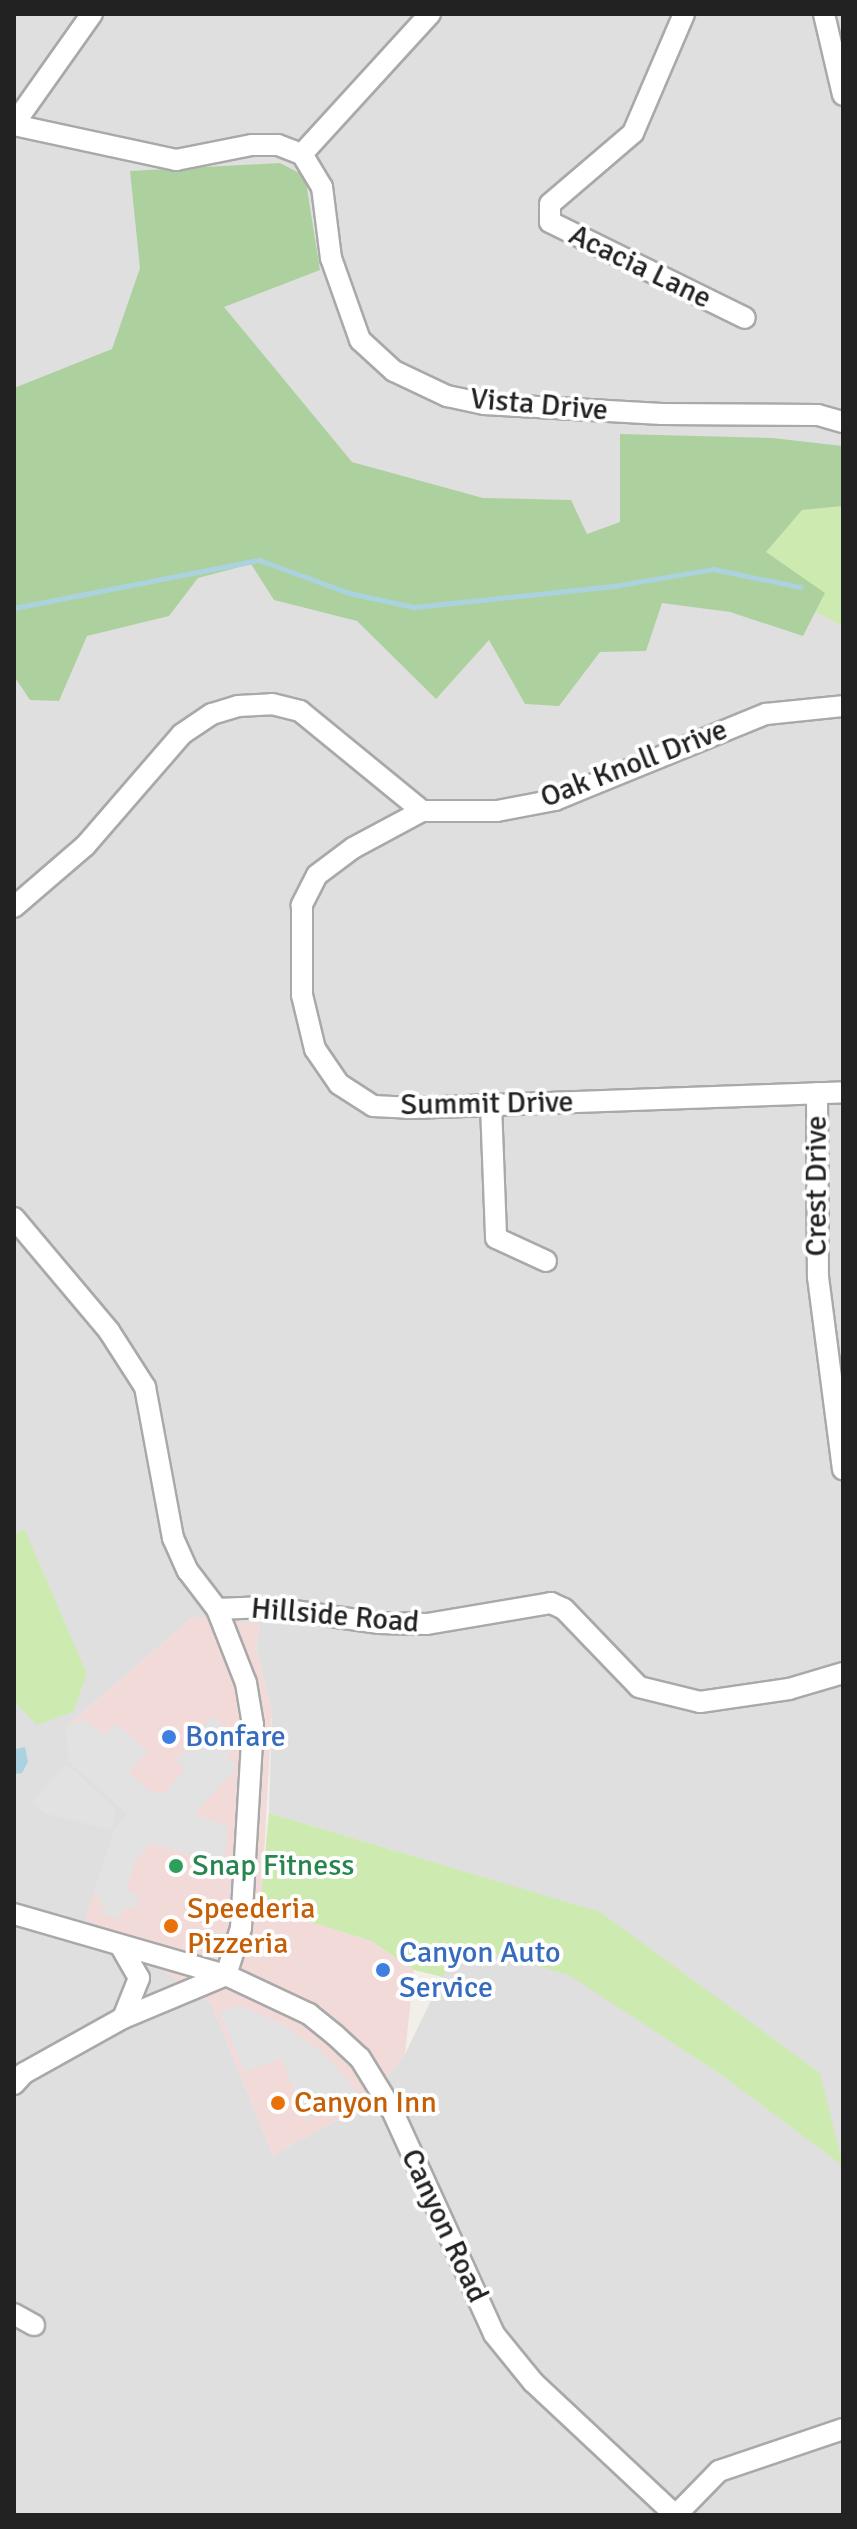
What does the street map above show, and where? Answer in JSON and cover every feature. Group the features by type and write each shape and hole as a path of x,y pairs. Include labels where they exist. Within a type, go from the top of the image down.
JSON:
{"street":[{"path":"92,14 14,124 176,160 252,145 278,145 302,154 430,14"},
{"name":"Acacia Lane","path":"684,14 633,133 550,204 550,222 745,318"},
{"path":"824,14 843,95"},
{"name":"Vista Drive","path":"302,154 322,187 331,258 360,340 394,371 421,385 484,404 662,414 818,415 843,422"},
{"path":"14,907 85,846 182,734 212,714 238,706 272,704 300,711 422,811"},
{"name":"Oak Knoll Drive","path":"422,811 497,811 555,800 766,714 843,706"},
{"name":"Summit Drive","path":"422,811 353,848 317,875 302,905 302,995 315,1049 339,1084 373,1106 491,1105 843,1092"},
{"name":"Crest Drive","path":"817,1093 818,1277 843,1469"},
{"path":"491,1105 496,1238 546,1261"},
{"path":"14,1218 109,1331 145,1387 173,1538 188,1571 217,1609 246,1683 253,1725 241,1928 226,1975 123,2018 24,2073 14,2084"},
{"name":"Hillside Road","path":"217,1609 266,1607 378,1623 427,1624 551,1603 564,1609 639,1687 700,1702 789,1689 843,1673"},
{"name":"Canyon Road","path":"14,1914 226,1975 309,2014 360,2058 392,2110 494,2334 533,2382 675,2515"},
{"path":"120,1945 139,1978 123,2018"},
{"path":"14,2314 34,2325"},
{"path":"675,2515 719,2471 843,2429"}],"shaded area":[{"path":"14,14 843,14 843,2515 14,2515","holes":["193,1617 260,1625 256,1649 272,1712 269,1813 482,1877 459,1943 405,2054 365,2105 273,2155 211,2003 86,1918 115,1830 127,1814 66,1727"]},
{"path":"193,1617 260,1624 256,1649 272,1712 261,1906 371,1941 414,1970 405,2054 365,2105 273,2155 211,2003 85,1918 115,1830 127,1814 69,1762 66,1727"},
{"path":"214,1715 236,1744 226,1756 235,1763 234,1771 194,1815 228,1826 226,1850 219,1862 150,1844 134,1863 127,1890 139,1895 136,1907 123,1909 120,1919 101,1914 104,1905 94,1893 115,1830 127,1814 69,1762 66,1727 84,1720 104,1735 115,1723 148,1751 129,1773 152,1792 164,1794 185,1769 176,1760"},
{"path":"66,1764 116,1808 111,1830 44,1813 32,1802"},
{"path":"238,2005 279,2022 322,2052 359,2094 306,2121 282,2058 245,2072 219,2012"}],"green space":[{"path":"280,163 305,176 320,270 224,307 352,462 483,498 571,500 587,534 620,522 620,434 772,438 843,446 843,506 802,510 766,552 825,593 803,636 730,612 662,603 646,651 600,652 559,706 525,704 489,640 436,699 357,621 274,600 251,564 198,578 169,616 87,636 59,701 30,700 14,676 14,388 112,349 140,268 130,171"},
{"path":"843,506 843,626 816,612 824,593 766,552 802,510"},
{"path":"24,1528 87,1674 73,1712 37,1725 14,1701 14,1536"},
{"path":"269,1813 600,1912 820,2073 843,2166 723,2076 569,1975 459,1943 443,1977 414,1970 371,1941 260,1906"}],"water":[{"path":"25,1747 28,1762 22,1773 14,1774 16,1749"}],"waterway":[{"path":"14,608 259,560 349,593 414,607 614,586 713,569 800,587"}],"place":[{"name":"Bonfare","path":"169,1737"},
{"name":"Snap Fitness","path":"176,1866"},
{"name":"Speederia Pizzeria","path":"171,1926"},
{"name":"Canyon Auto Service","path":"383,1970"},
{"name":"Canyon Inn","path":"278,2103"}]}
